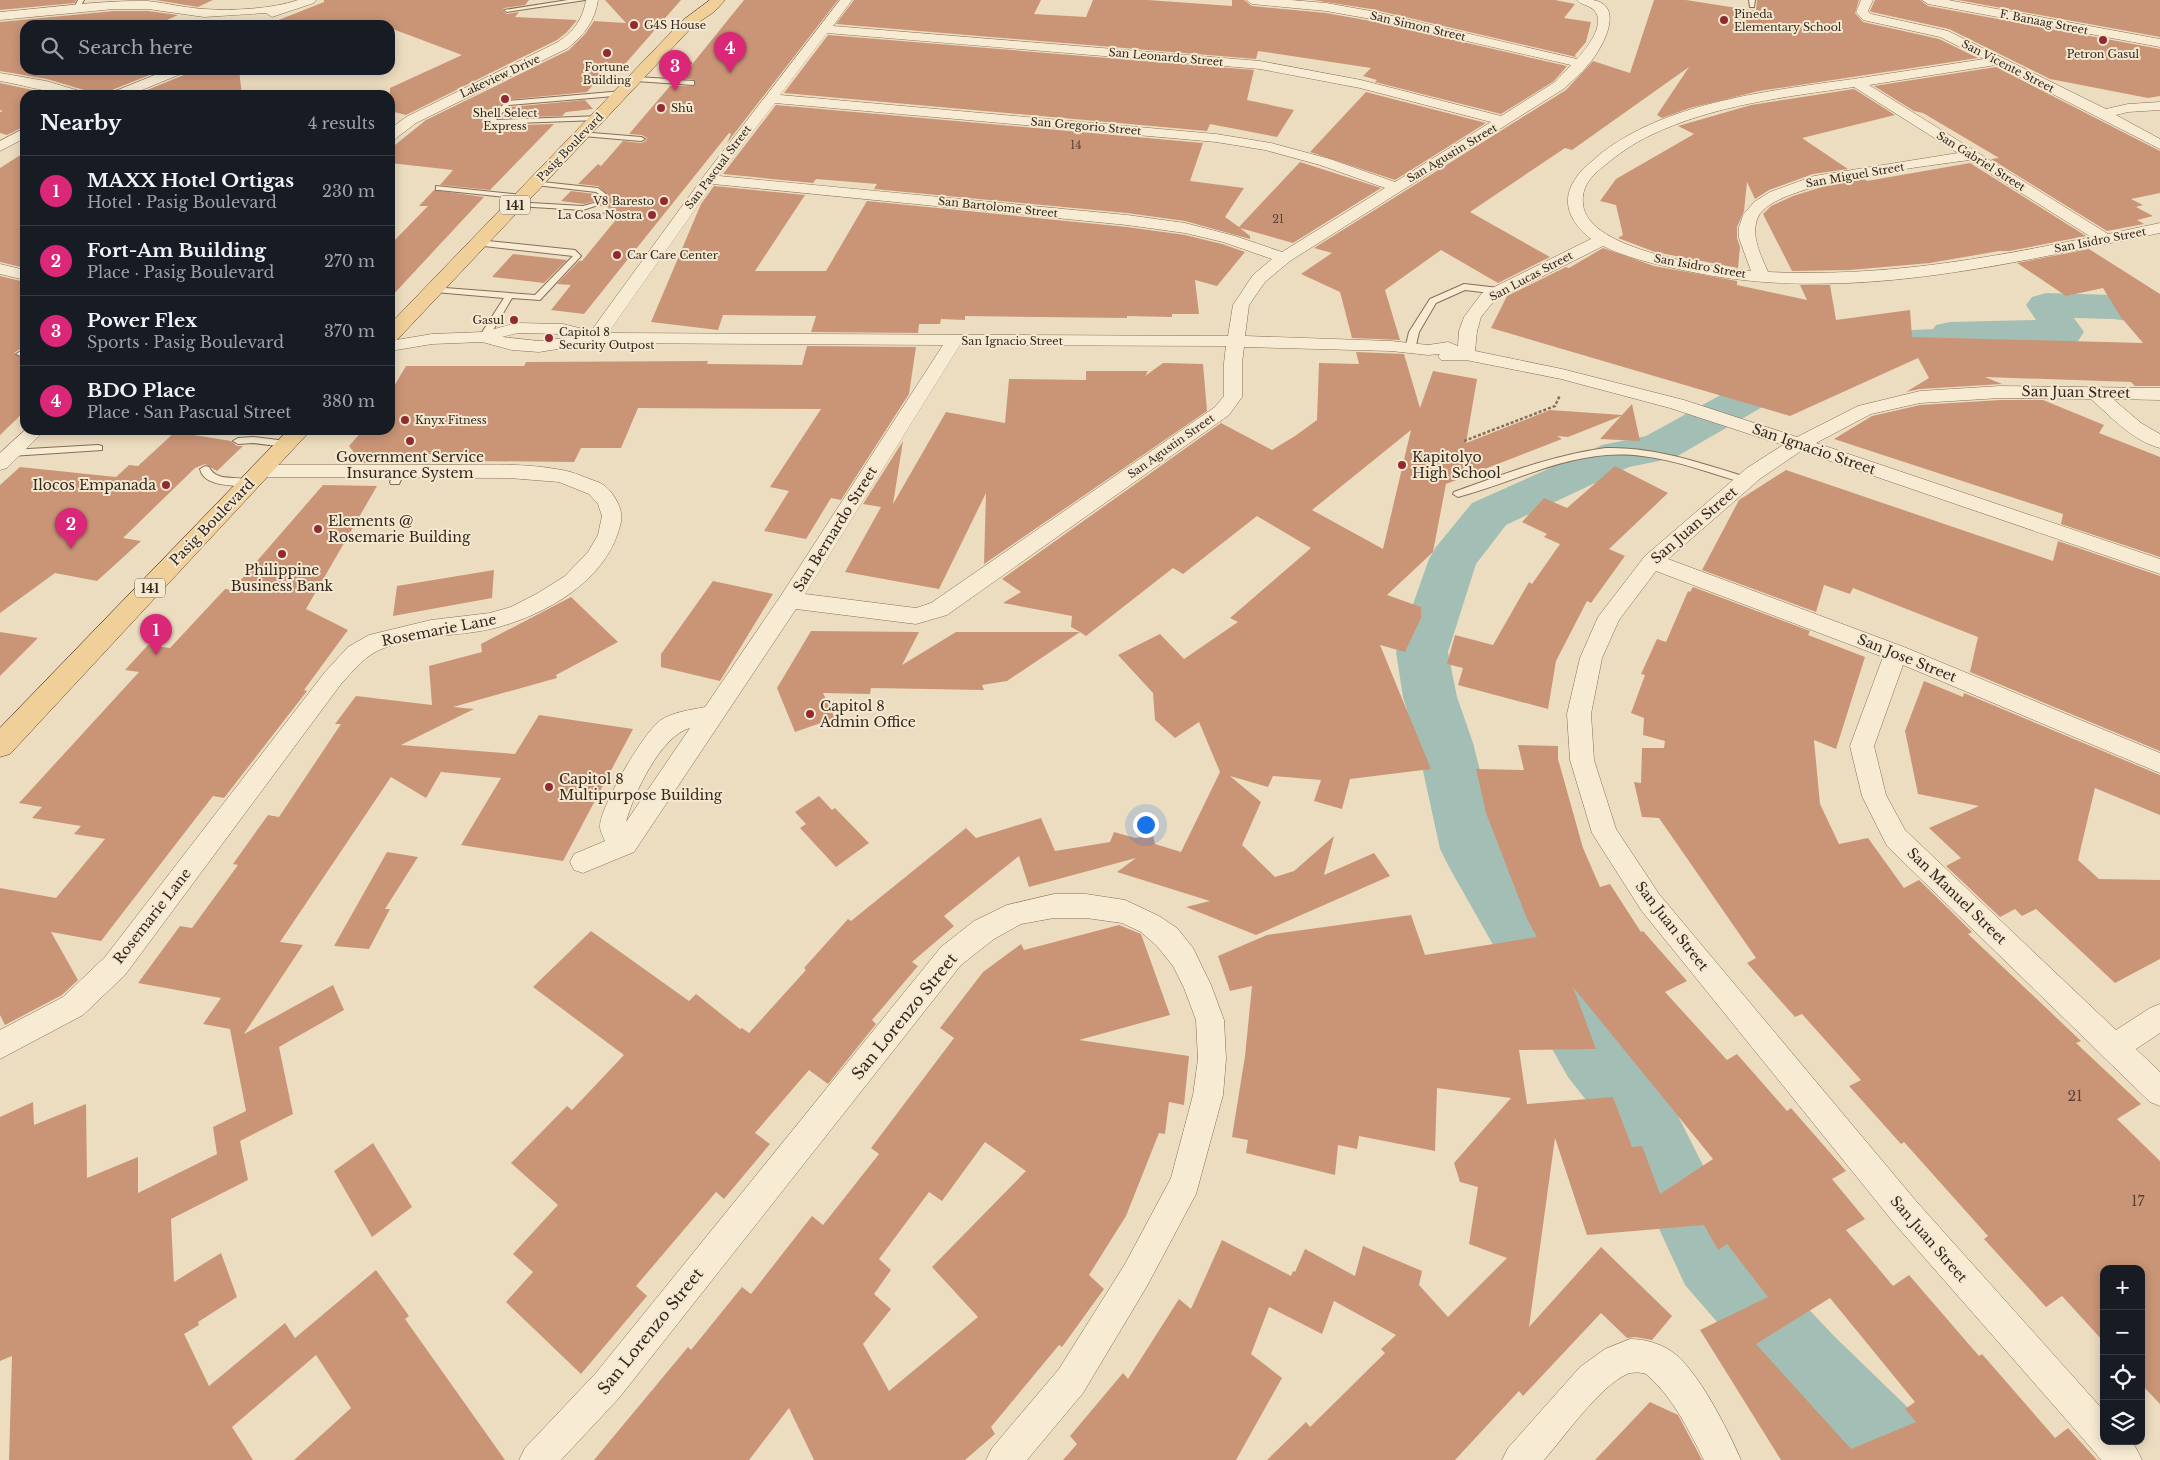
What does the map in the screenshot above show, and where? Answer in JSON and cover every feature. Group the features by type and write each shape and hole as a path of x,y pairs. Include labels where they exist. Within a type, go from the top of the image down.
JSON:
{"main road":[{"name":"Pasig Boulevard","path":"688,23 692,8 700,0"},
{"name":"Pasig Boulevard","path":"395,331 688,23 709,9 718,0"},
{"name":"Pasig Boulevard","path":"2,742 293,437"}],"street":[{"path":"258,20 310,0"},
{"name":"Lakeview Drive","path":"395,132 412,120 563,45 576,36 584,26 592,0"},
{"name":"San Pascual Street","path":"595,338 709,179 846,0"},
{"name":"San Simon Street","path":"1252,0 1326,7 1371,15 1582,64"},
{"name":"San Agustin Street","path":"790,600 916,616 939,609 1222,411 1233,397 1235,341 1241,305 1259,279 1284,258 1560,84 1582,64 1599,40 1604,19 1600,10 1583,0"},
{"name":"San Vicente Street","path":"1867,0 1862,12 1867,17 1944,34 2104,114 2160,145"},
{"name":"F. Banaag Street","path":"1928,0 2160,43"},
{"path":"0,16 79,4 148,5 204,13 244,13 286,8"},
{"path":"204,13 216,20"},
{"name":"San Leonardo Street","path":"823,29 1260,65 1361,84 1504,121"},
{"name":"San Isidro Street","path":"1998,61 1782,94 1691,114 1658,126 1606,154 1579,181 1574,204 1582,224 1592,233 1624,249 1656,259 1693,268 1761,277 1828,280 1879,278 1953,270 2160,228"},
{"path":"130,90 166,75"},
{"path":"0,77 46,85 62,90"},
{"name":"San Gabriel Street","path":"1857,83 2105,239"},
{"name":"San Gregorio Street","path":"770,98 1216,138 1275,148 1325,162 1396,187"},
{"path":"2104,114 2128,108 2160,106"},
{"path":"0,147 20,135"},
{"name":"San Miguel Street","path":"1761,277 1747,238 1748,227 1751,215 1759,205 1775,195 1814,181 1972,155"},
{"name":"San Bartolome Street","path":"709,179 1127,220 1185,228 1229,238 1284,258"},
{"name":"San Lucas Street","path":"1463,355 1468,331 1474,317 1488,297 1604,239"},
{"path":"0,269 20,274"},
{"name":"San Ignacio Street","path":"488,338 517,328 563,328 595,338"},
{"name":"San Ignacio Street","path":"395,345 432,339 488,338 519,347 553,347 595,338 1235,341 1422,348 1446,356 1463,355 1562,374 1677,404 2160,567"},
{"name":"San Bernardo Street","path":"625,844 790,600 954,341"},
{"name":"San Juan Street","path":"2100,1432 1880,1181 1650,902 1605,833 1582,760 1579,714 1591,658 1609,617 1652,561 1745,480 1799,444 1865,410 1920,397 2000,392 2160,394"},
{"path":"2094,392 2134,427 2160,442"},
{"path":"6,458 31,435"},
{"name":"Rosemarie Lane","path":"0,1045 72,1006 115,966 333,678 356,653 377,641 431,628 490,621 518,614 573,581 596,557 608,535 612,516 607,502 596,489 561,476 509,472 398,477 254,478"},
{"name":"San Jose Street","path":"1652,561 1896,653 2160,763"},
{"name":"San Manuel Street","path":"1896,653 1862,746 1874,796 1896,838 2160,1092"},
{"path":"584,862 625,844 613,833 612,826 615,816 642,762 657,738 667,728 675,724 713,715"},
{"name":"San Lorenzo Street","path":"537,1460 607,1386 951,956 984,930 1016,913 1054,906 1086,906 1125,912 1150,924 1166,937 1183,957 1197,985 1210,1020 1212,1059 1208,1095 1185,1183 1136,1275 1071,1381 1004,1460"},
{"path":"2114,1048 2160,1017"},
{"path":"1520,1460 1596,1374 1614,1362 1628,1356 1642,1356 1657,1362 1682,1390 1723,1460"},
{"path":"2111,1445 2124,1460"}],"lane":[{"path":"508,10 582,0"},
{"path":"671,82 688,63"},
{"path":"636,79 691,84"},
{"path":"599,118 490,122 507,103 623,93"},
{"path":"583,134 641,139"},
{"path":"536,183 598,190 602,194"},
{"path":"439,188 583,208 594,205"},
{"path":"435,289 539,298 577,254 478,244"},
{"path":"1422,348 1414,332 1433,302 1464,287 1499,291"},
{"path":"488,338 508,296"},
{"path":"238,442 293,437"},
{"path":"6,458 98,448"},
{"path":"1458,494 1570,457 1600,451 1627,451 1656,455 1745,480"},
{"path":"205,469 206,473 214,479 254,478"}],"path":[{"path":"1464,441 1555,406 1562,391"}],"building":[{"path":"0,0 76,0 75,3 0,10"},
{"path":"155,0 213,0 198,7"},
{"path":"324,0 529,0 525,5 504,8 502,10 507,14 519,12 515,17 577,20 557,40 406,115 395,112 395,90 390,90 390,88 462,55 395,30 395,20 279,20 324,2"},
{"path":"605,0 681,0 625,64 611,63 587,92 506,100 485,121 485,124 490,126 554,124 490,190 440,185 453,170 395,164 395,145 426,120 569,50 585,34 594,21 626,23"},
{"path":"744,0 838,0 727,143 731,134 729,133 584,314 551,310 571,285 557,284 579,261 582,261 619,216 602,214 609,207 600,206 595,201 584,204 561,201 571,191 595,194 601,198 608,195 598,186 578,184 598,164 601,166 623,141 641,143 646,141 647,138 642,135 629,134 670,86 695,86 695,80 681,78"},
{"path":"854,0 1041,0 1034,14 1086,17 1093,0 1148,0 1232,6 1232,0 1244,0 1252,6 1326,13 1371,21 1567,66 1554,81 1501,114 1375,82 1377,80 1363,76 1371,68 1258,51 1256,59 836,24"},
{"path":"1313,0 1555,0 1575,4 1564,18 1591,22 1586,42 1575,55 1576,57 1371,9"},
{"path":"1654,0 1686,0 1756,11 1757,0 1859,0 1855,13 1863,22 1939,39 1978,58 1759,91 1690,108 1662,118 1657,115 1689,67 1572,150 1565,148 1470,212 1550,257 1498,283 1441,250 1385,290 1400,340 1352,338 1340,292 1301,274 1332,253 1314,248 1566,90 1593,61 1630,73"},
{"path":"1875,0 1920,0 1928,6 2160,49 2160,96 2148,98 2050,79 1949,29 1872,12 1870,11"},
{"path":"1958,0 2160,0 2160,37"},
{"path":"114,11 148,11 178,15 167,20 21,20"},
{"path":"20,20 20,74 0,71 0,22"},
{"path":"828,35 1254,70 1247,100 1294,110 1277,137 1210,124 1207,131 784,93"},
{"path":"1996,67 2160,151 2160,193 2131,199 2143,205 2136,207 2153,216 2137,220 2144,224 2107,231 1991,159 1999,158 1923,113 1914,111 1874,86"},
{"path":"24,75 150,75 112,90 84,90 47,79"},
{"path":"184,75 240,75 241,90 147,90"},
{"path":"0,83 33,90 20,90 20,128 7,135 0,133 0,112 3,111 0,110"},
{"path":"1854,89 1895,115 1802,138 1848,169 1813,174 1769,190 1755,199 1747,182 1744,211 1737,227 1737,238 1740,247 1738,268 1655,252 1618,238 1623,235 1616,205 1600,201 1616,179 1694,134 1678,126 1751,105"},
{"path":"1366,92 1486,123 1395,180 1310,152"},
{"path":"585,100 593,109 566,112 562,116 500,118 510,107"},
{"path":"776,105 1203,143 1190,181 1244,188 1225,217 1239,227 1300,162 1381,188 1293,243 1240,228 1250,236 1250,239 1185,221 1127,213 874,189 877,184 816,179 813,183 723,174"},
{"path":"20,155 20,267 0,262 0,168"},
{"path":"1970,163 2086,236 2009,251 1999,251 1930,263 1850,270 1792,271 1763,214 1771,206 1793,196 1822,187 1863,178 1867,181"},
{"path":"714,186 805,195 755,271 826,271 867,201 1127,227 1185,235 1245,252 1217,286 1195,280 1199,314 1172,314 1172,317 1127,316 1127,318 965,316 965,320 941,319 940,324 919,324 918,333 811,332 816,316 723,315 718,330 651,322 701,204"},
{"path":"434,190 484,197 395,293 395,240 428,206 419,206"},
{"path":"1603,248 1654,266 1737,281 1737,285 1807,300 1800,285 1830,285 1836,320 1910,310 1912,337 2143,343 2120,316 2103,288 2066,296 2017,263 2089,249 2160,294 2160,386 2135,386 2131,382 1985,377 2002,384 1920,389 1906,392 1929,378 1918,358 1790,416 1491,328 1507,296 1566,267 1569,268"},
{"path":"513,254 567,260 544,283 492,277"},
{"path":"0,276 20,281 20,349 14,353 20,357 20,416 0,435"},
{"path":"807,346 916,347 909,394 841,500 831,498 806,539 764,531 789,491 770,487 821,409 638,408 621,448 581,448 574,462 471,461 475,454 396,454 391,463 362,463 349,446 359,435 395,435 395,385 406,366 524,366 526,362 708,361 707,364 802,365"},
{"path":"1356,352 1404,354 1420,408 1433,371 1477,379 1466,443 1550,410 1622,415 1632,404 1640,441 1600,439 1621,416 1568,437 1557,436 1562,439 1446,484 1433,552 1387,595 1421,607 1421,618 1405,652 1380,645 1431,769 1350,779 1342,809 1314,801 1321,780 1273,776 1268,787 1230,776 1261,802 1242,845 1275,877 1294,871 1334,836 1324,875 1374,853 1390,876 1256,935 1186,907 1210,901 1117,872 1136,858 1029,887 1019,856 944,916 954,926 912,962 918,966 872,1020 876,1024 828,1084 809,1070 755,1133 770,1144 724,1199 716,1192 636,1286 647,1296 581,1374 506,1302 533,1272 513,1254 558,1205 511,1163 567,1106 572,1110 624,1055 533,987 591,931 689,1001 696,994 740,1029 742,1028 749,1033 806,970 804,968 848,919 851,921 966,828 976,838 1041,818 1055,851 1110,842 1114,832 1135,838 1153,835 1155,844 1181,852 1220,772 1199,722 1175,738 1155,720 1153,693 1118,655 1160,634 1184,659 1238,622 1230,618 1311,548 1257,516 1183,574 1173,568 1086,636 1071,627 1072,616 1003,603 1021,592 1002,579 1221,423 1272,450 1295,436 1317,420 1319,363 1359,364","holes":["1411,430 1383,549 1312,510"]},
{"path":"1163,363 1203,364 1207,411 984,564 986,493 939,589 845,572 881,507 863,504 903,441 893,504 946,412 1005,423 1009,379 1086,380 1086,371 1148,371 1145,376"},
{"path":"2000,400 2043,400 2104,425 2099,433 2160,457 2160,557 2061,524 2063,514 1834,439 1872,416 1920,405"},
{"path":"172,435 194,435 231,441 237,446 243,446 217,471 205,464 195,468 123,538 141,541 97,581 55,573 0,613 0,485 20,467 116,477 129,465 138,466"},
{"path":"1615,466 1668,493 1609,549 1625,556 1591,603 1587,601 1556,661 1548,709 1458,685 1463,668 1447,664 1455,635 1493,645 1529,582 1532,584 1560,544 1544,537 1547,534 1522,522 1544,498 1567,508"},
{"path":"1786,470 2053,561 2058,541 2160,576 2160,751 1970,672 1978,637 1853,588 1850,594 1824,585 1816,612 1702,570 1739,500"},
{"path":"323,485 377,486 306,609 348,630 304,690 307,691 224,798 213,796 101,941 51,932 78,980 62,995 5,1025 0,1015 0,888 56,898 105,839 74,834 81,826 32,818 42,807 19,803 139,672 125,670 148,645 170,648 225,589 232,590"},
{"path":"494,570 492,598 393,616 397,586"},
{"path":"713,581 773,594 720,681 661,667 661,654"},
{"path":"1693,587 1810,631 1808,635 1865,657 1836,749 1814,740 1820,804 1839,844 1868,838 1904,888 1919,880 1972,932 1968,934 2081,1041 2076,1043 2141,1104 2117,1119 2160,1161 2160,1404 2145,1388 2145,1265 2100,1265 2100,1338 2062,1296 2046,1307 1984,1239 1988,1236 1904,1142 1901,1144 1849,1086 1861,1080 1802,1014 1795,1017 1747,963 1756,958 1659,818 1642,817 1634,782 1641,783 1642,748 1664,748 1665,741 1643,735 1644,718 1631,713 1645,675 1641,674 1657,639 1666,642 1688,591 1690,592"},
{"path":"571,597 618,642 556,675 557,678 453,707 474,709 401,745 515,754 539,715 633,729 563,861 461,845 501,778 441,772 426,798 391,777 280,942 303,945 244,1034 333,985 344,1010 279,1047 293,1114 240,1141 248,1180 171,1219 174,1282 221,1253 237,1297 198,1322 199,1325 184,1334 209,1386 285,1323 295,1338 376,1270 409,1316 405,1319 505,1460 294,1460 351,1408 316,1355 232,1427 253,1460 9,1460 12,1356 0,1361 0,1117 33,1102 34,1125 86,1104 87,1178 138,1157 138,1193 217,1154 213,1127 246,1111 230,1029 203,1024 221,998 138,983 180,926 192,928 238,865 233,864 268,815 279,817 341,724 335,724 356,696 432,705 429,666 482,652 481,644"},
{"path":"811,631 919,632 902,665 956,632 1080,632 1007,681 982,685 984,690 871,688 870,694 823,693 835,718 795,732 777,688"},
{"path":"0,632 38,638 0,676"},
{"path":"1924,681 1963,697 1964,693 2160,775 2160,815 2095,788 2078,860 2099,879 2160,880 2160,959 2115,983 2036,909 2022,916 2015,909 2000,917 1946,866 1961,858 1929,828 1979,806 1918,794 1905,731"},
{"path":"1518,745 1558,746 1558,759 1583,848 1600,887 1610,884 1641,932 1643,931 1687,981 1665,992 1727,1060 1737,1054 1787,1111 1791,1108 1846,1171 1832,1179 1865,1219 1846,1230 1893,1286 1909,1275 1979,1356 1982,1354 2055,1438 2068,1428 2097,1460 1781,1460 1700,1330 1768,1297 1727,1244 1718,1250 1704,1225 1587,1235 1555,1138 1529,1327 1601,1247 1672,1316 1652,1340 1635,1337 1627,1338 1601,1313 1523,1396 1519,1391 1455,1460 1267,1460 1306,1422 1310,1427 1385,1353 1381,1349 1396,1335 1334,1301 1322,1334 1269,1307 1251,1354 1282,1378 1236,1460 1063,1460 1077,1444 1070,1436 1123,1373 1128,1379 1179,1299 1191,1309 1222,1240 1291,1276 1293,1271 1295,1272 1305,1249 1355,1276 1363,1246 1422,1271 1419,1285 1448,1317 1507,1258 1469,1244 1478,1187 1460,1182 1454,1163 1511,1098 1437,1088 1435,1151 1359,1136 1357,1149 1338,1145 1335,1175 1246,1153 1248,1140 1232,1137 1245,1056 1252,986 1230,991 1218,956 1267,935 1411,915 1425,955 1537,937 1527,919 1486,813 1476,769 1524,770","holes":["1573,987 1713,1159 1660,1194 1642,1146 1632,1147 1613,1097 1527,1104 1519,1050 1596,1049","1830,1298 1915,1402 1905,1409 1916,1422 1851,1449 1756,1344"]},
{"path":"819,796 832,810 835,808 869,843 836,867 800,828 806,824 795,812"},
{"path":"387,852 418,857 385,909 390,909 369,949 334,946"},
{"path":"1119,925 1141,934 1170,1015 1079,1040 1189,1056 1184,1105 1169,1102 1165,1134 1159,1133 1126,1216 1089,1275 1104,1289 1062,1347 1059,1345 991,1427 995,1434 965,1460 814,1460 789,1408 749,1460 594,1460 688,1347 691,1350 742,1287 751,1294 812,1216 823,1225 879,1154 871,1148 954,1038 940,1028 983,972 1021,944 1024,950","holes":["985,1142 1026,1171 932,1267 978,1317 889,1391 863,1344 891,1309 874,1294 891,1270 879,1259 929,1192 942,1201"]},
{"path":"373,1143 412,1207 372,1237 334,1171"},
{"path":"1650,1402 1678,1415 1702,1460 1595,1460"}],"waterway":[{"path":"1903,1460 1806,1364 1711,1259 1643,1118 1592,1054 1470,849 1445,743 1430,697 1422,652 1453,559 1489,514 1618,455 1658,448 1763,389 1854,345 1947,341 1950,334 2064,332 2046,305 2113,307 2160,313"}],"place":[{"name":"Pineda Elementary School","path":"1724,20"},
{"name":"G4S House","path":"634,25"},
{"name":"Petron Gasul","path":"2103,40"},
{"name":"Fortune Building","path":"607,53"},
{"name":"BDO Place","path":"730,73"},
{"name":"Power Flex","path":"675,91"},
{"name":"Shell Select Express","path":"505,99"},
{"name":"Shū","path":"661,108"},
{"name":"V8 Baresto","path":"664,201"},
{"name":"La Cosa Nostra","path":"652,215"},
{"name":"Car Care Center","path":"617,255"},
{"name":"Gasul","path":"514,320"},
{"name":"Capitol 8 Security Outpost","path":"549,338"},
{"name":"Knyx Fitness","path":"405,420"},
{"name":"Government Service Insurance System","path":"410,441"},
{"name":"Kapitolyo High School","path":"1402,465"},
{"name":"Ilocos Empanada","path":"166,485"},
{"name":"Elements @ Rosemarie Building","path":"318,529"},
{"name":"Fort-Am Building","path":"71,549"},
{"name":"Philippine Business Bank","path":"282,554"},
{"name":"MAXX Hotel Ortigas","path":"156,655"},
{"name":"Capitol 8 Admin Office","path":"810,714"},
{"name":"Capitol 8 Multipurpose Building","path":"549,787"}]}
